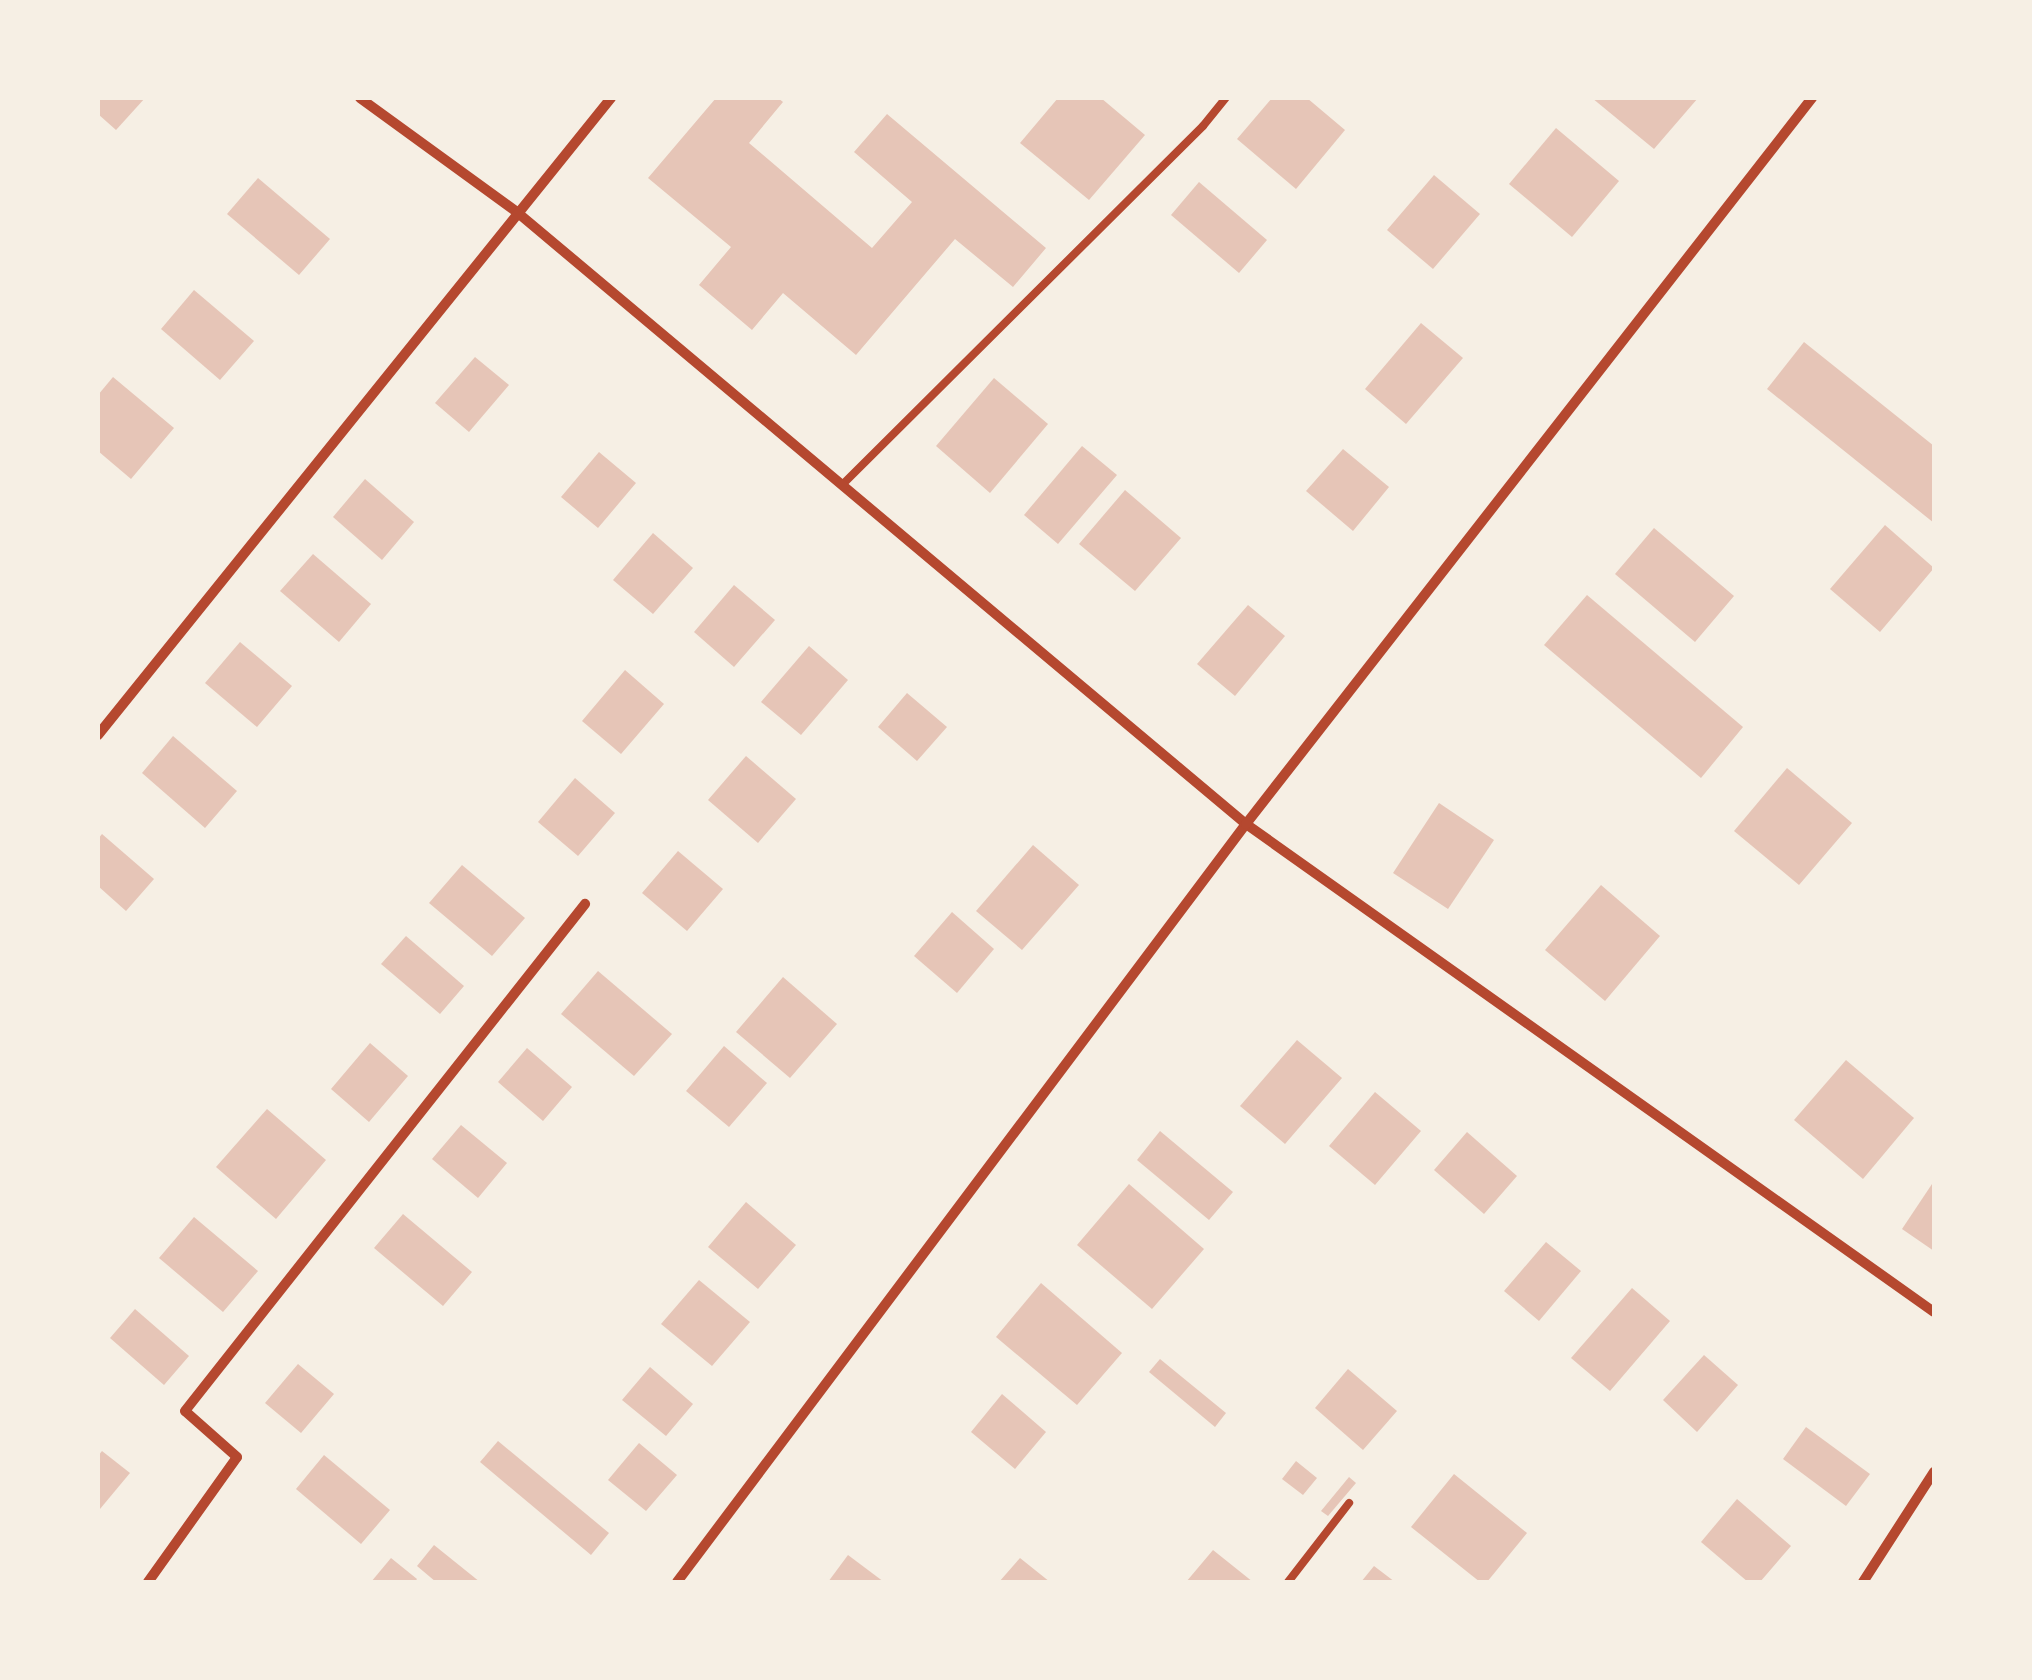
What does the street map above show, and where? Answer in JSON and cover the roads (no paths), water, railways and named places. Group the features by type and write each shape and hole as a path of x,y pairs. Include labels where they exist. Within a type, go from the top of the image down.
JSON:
{"street":[{"path":"360,98 518,213 1246,824 1934,1312"},
{"path":"98,734 611,98"},
{"path":"677,1582 1246,824 1812,98"},
{"path":"148,1582 237,1458 185,1411 585,904"},
{"path":"1864,1582 1934,1472"}],"lane":[{"path":"842,485 1190,140 1226,98"},
{"path":"1288,1582 1349,1503"}]}
